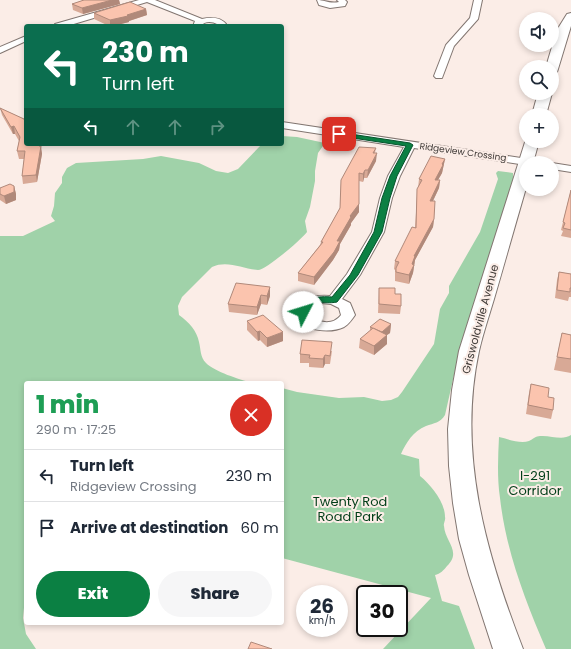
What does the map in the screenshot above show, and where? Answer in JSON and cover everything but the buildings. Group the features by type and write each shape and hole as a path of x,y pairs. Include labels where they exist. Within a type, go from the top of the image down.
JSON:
{"street":[{"path":"65,24 147,0 199,24 215,20 221,24"},
{"path":"321,0 320,1 323,4 331,6 342,4 343,2 341,0"},
{"path":"439,76 450,45 474,19 478,0"},
{"path":"555,60 563,30 571,16"},
{"path":"4,48 24,39"},
{"path":"4,48 20,49"},
{"name":"Ridgeview Crossing","path":"284,125 519,160"},
{"path":"334,300 353,275 378,232 386,198 394,176 410,145"},
{"path":"559,167 571,168"},
{"name":"Griswoldville Avenue","path":"508,649 488,594 468,522 460,459 459,417 469,351 519,196"}],"green space":[{"path":"284,136 297,137 325,143 318,153 315,181 310,207 305,221 307,232 284,254 262,269 258,270 224,264 212,267 182,297 178,306 179,315 189,324 196,334 204,361 221,372 246,381 24,381 23,618 26,634 36,649 0,649 0,236 23,236 55,221 51,216 54,206 55,193 62,183 62,177 67,168 76,163 143,159 161,156 199,163 216,171 228,173 238,169 260,146 284,146"},
{"name":"Twenty Rod Road Park","path":"498,171 513,173 513,179 459,353 445,415 439,421 417,431 401,454 419,459 420,476 433,489 443,506 445,532 452,546 453,556 445,569 435,575 442,601 459,606 475,649 383,649 394,637 408,637 408,622 431,598 408,592 408,585 383,585 284,559 284,389 297,392 339,398 364,397 382,401 391,400 398,397 434,344 440,309 449,293 449,286 480,232 498,179 496,173"},
{"name":"I-291 Corridor","path":"571,435 571,649 546,649 517,575 507,537 498,483 499,437 525,442 539,436 564,438"}],"route":[{"path":"303,312 304,308 313,301 320,299 334,300 353,275 378,232 386,198 394,176 410,145 339,134"}]}
